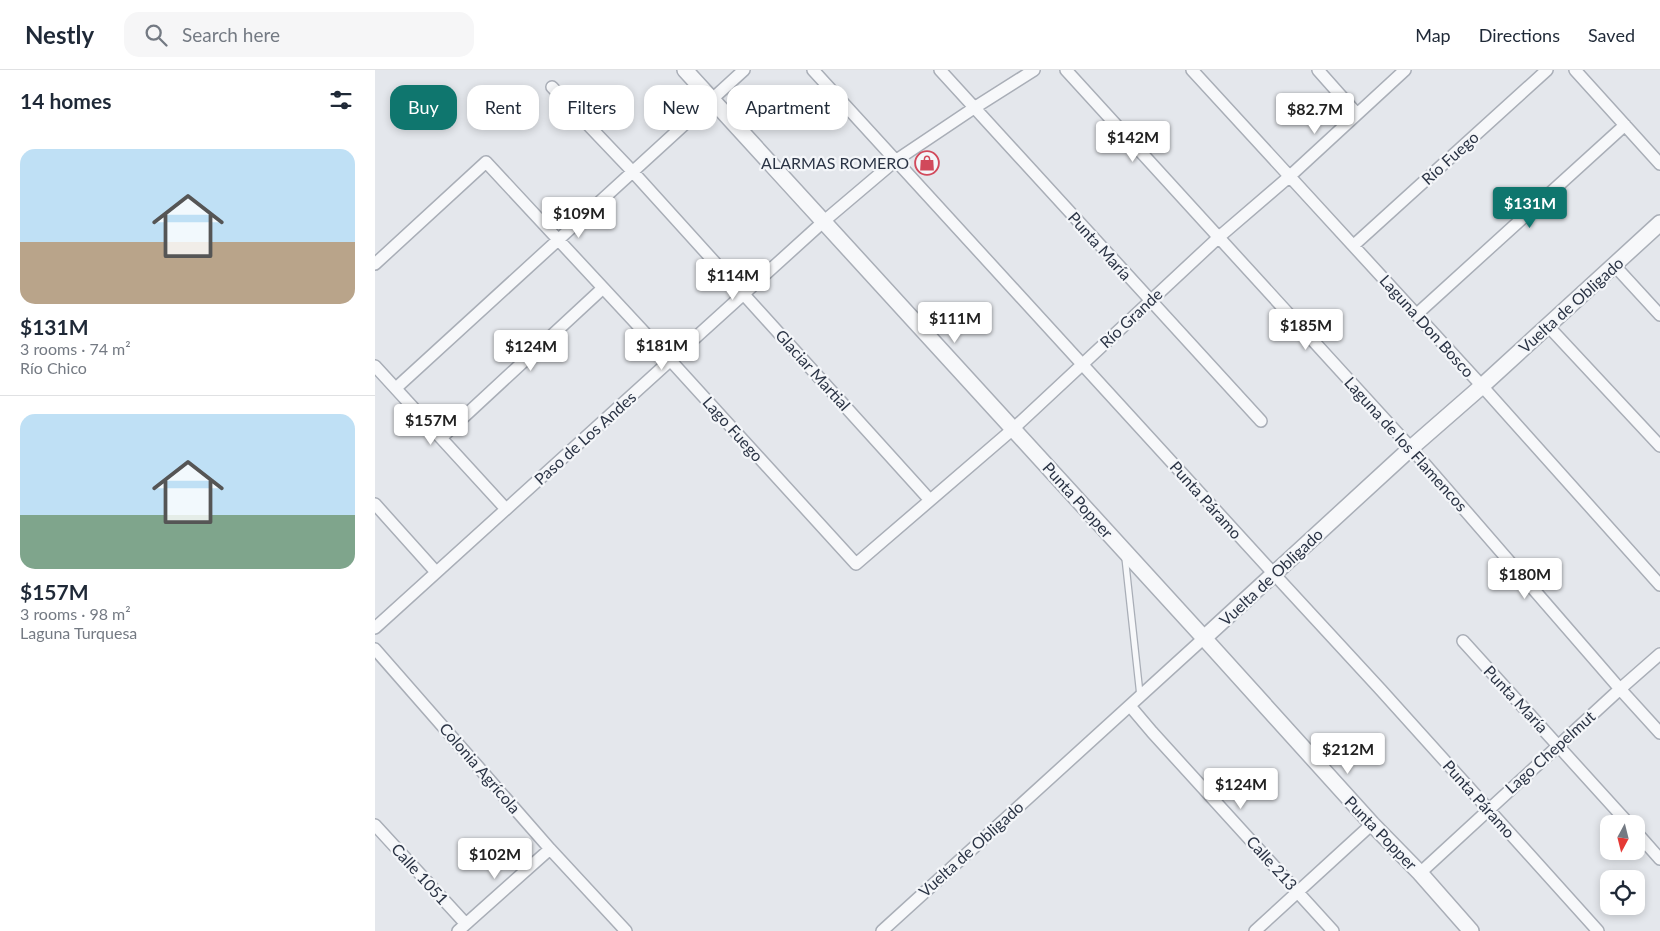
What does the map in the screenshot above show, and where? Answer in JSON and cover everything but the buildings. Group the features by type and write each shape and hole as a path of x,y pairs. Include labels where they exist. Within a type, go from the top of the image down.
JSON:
{"street":[{"name":"Punta Popper","path":"685,70 698,85"},
{"path":"717,95 744,70"},
{"name":"Punta Páramo","path":"813,70 1381,690 1487,810 1598,931"},
{"name":"Punta María","path":"940,70 1261,421"},
{"name":"Paso de Los Andes","path":"375,628 743,293 895,161 1034,70"},
{"name":"Laguna de los Flamencos","path":"1066,70 1411,448 1619,689 1660,733"},
{"name":"Laguna Don Bosco","path":"1192,70 1417,314 1660,585"},
{"path":"1318,70 1357,114"},
{"name":"Río Grande","path":"856,564 929,499 1013,429 1219,237 1290,176 1405,70"},
{"name":"Río Fuego","path":"1354,246 1547,70"},
{"path":"1575,70 1660,164"},
{"name":"Punta Popper","path":"717,107 1372,824 1420,873 1471,931"},
{"path":"1417,314 1625,125"},
{"name":"Glaciar Martial","path":"593,130 929,499"},
{"path":"396,388 678,130"},
{"name":"Lago Fuego","path":"375,264 486,162 671,360 856,564"},
{"name":"Vuelta de Obligado","path":"882,931 1660,223"},
{"path":"1614,265 1660,314"},
{"path":"441,438 603,288"},
{"path":"1548,326 1660,446"},
{"path":"375,366 506,509"},
{"path":"375,504 436,572"},
{"name":"Punta María","path":"1463,641 1621,815"},
{"name":"Colonia Agrícola","path":"375,649 550,849 626,931"},
{"name":"Lago Chepelmut","path":"1420,873 1619,689 1660,654"},
{"name":"Calle 213","path":"1130,706 1151,732 1333,931"},
{"path":"1255,931 1372,824"},
{"name":"Calle 1051","path":"375,825 461,927"},
{"path":"1645,842 1660,859"},
{"path":"461,927 550,849"}],"lane":[{"path":"1125,552 1141,697"}],"place":[{"name":"ALARMAS ROMERO","path":"927,163"}]}
